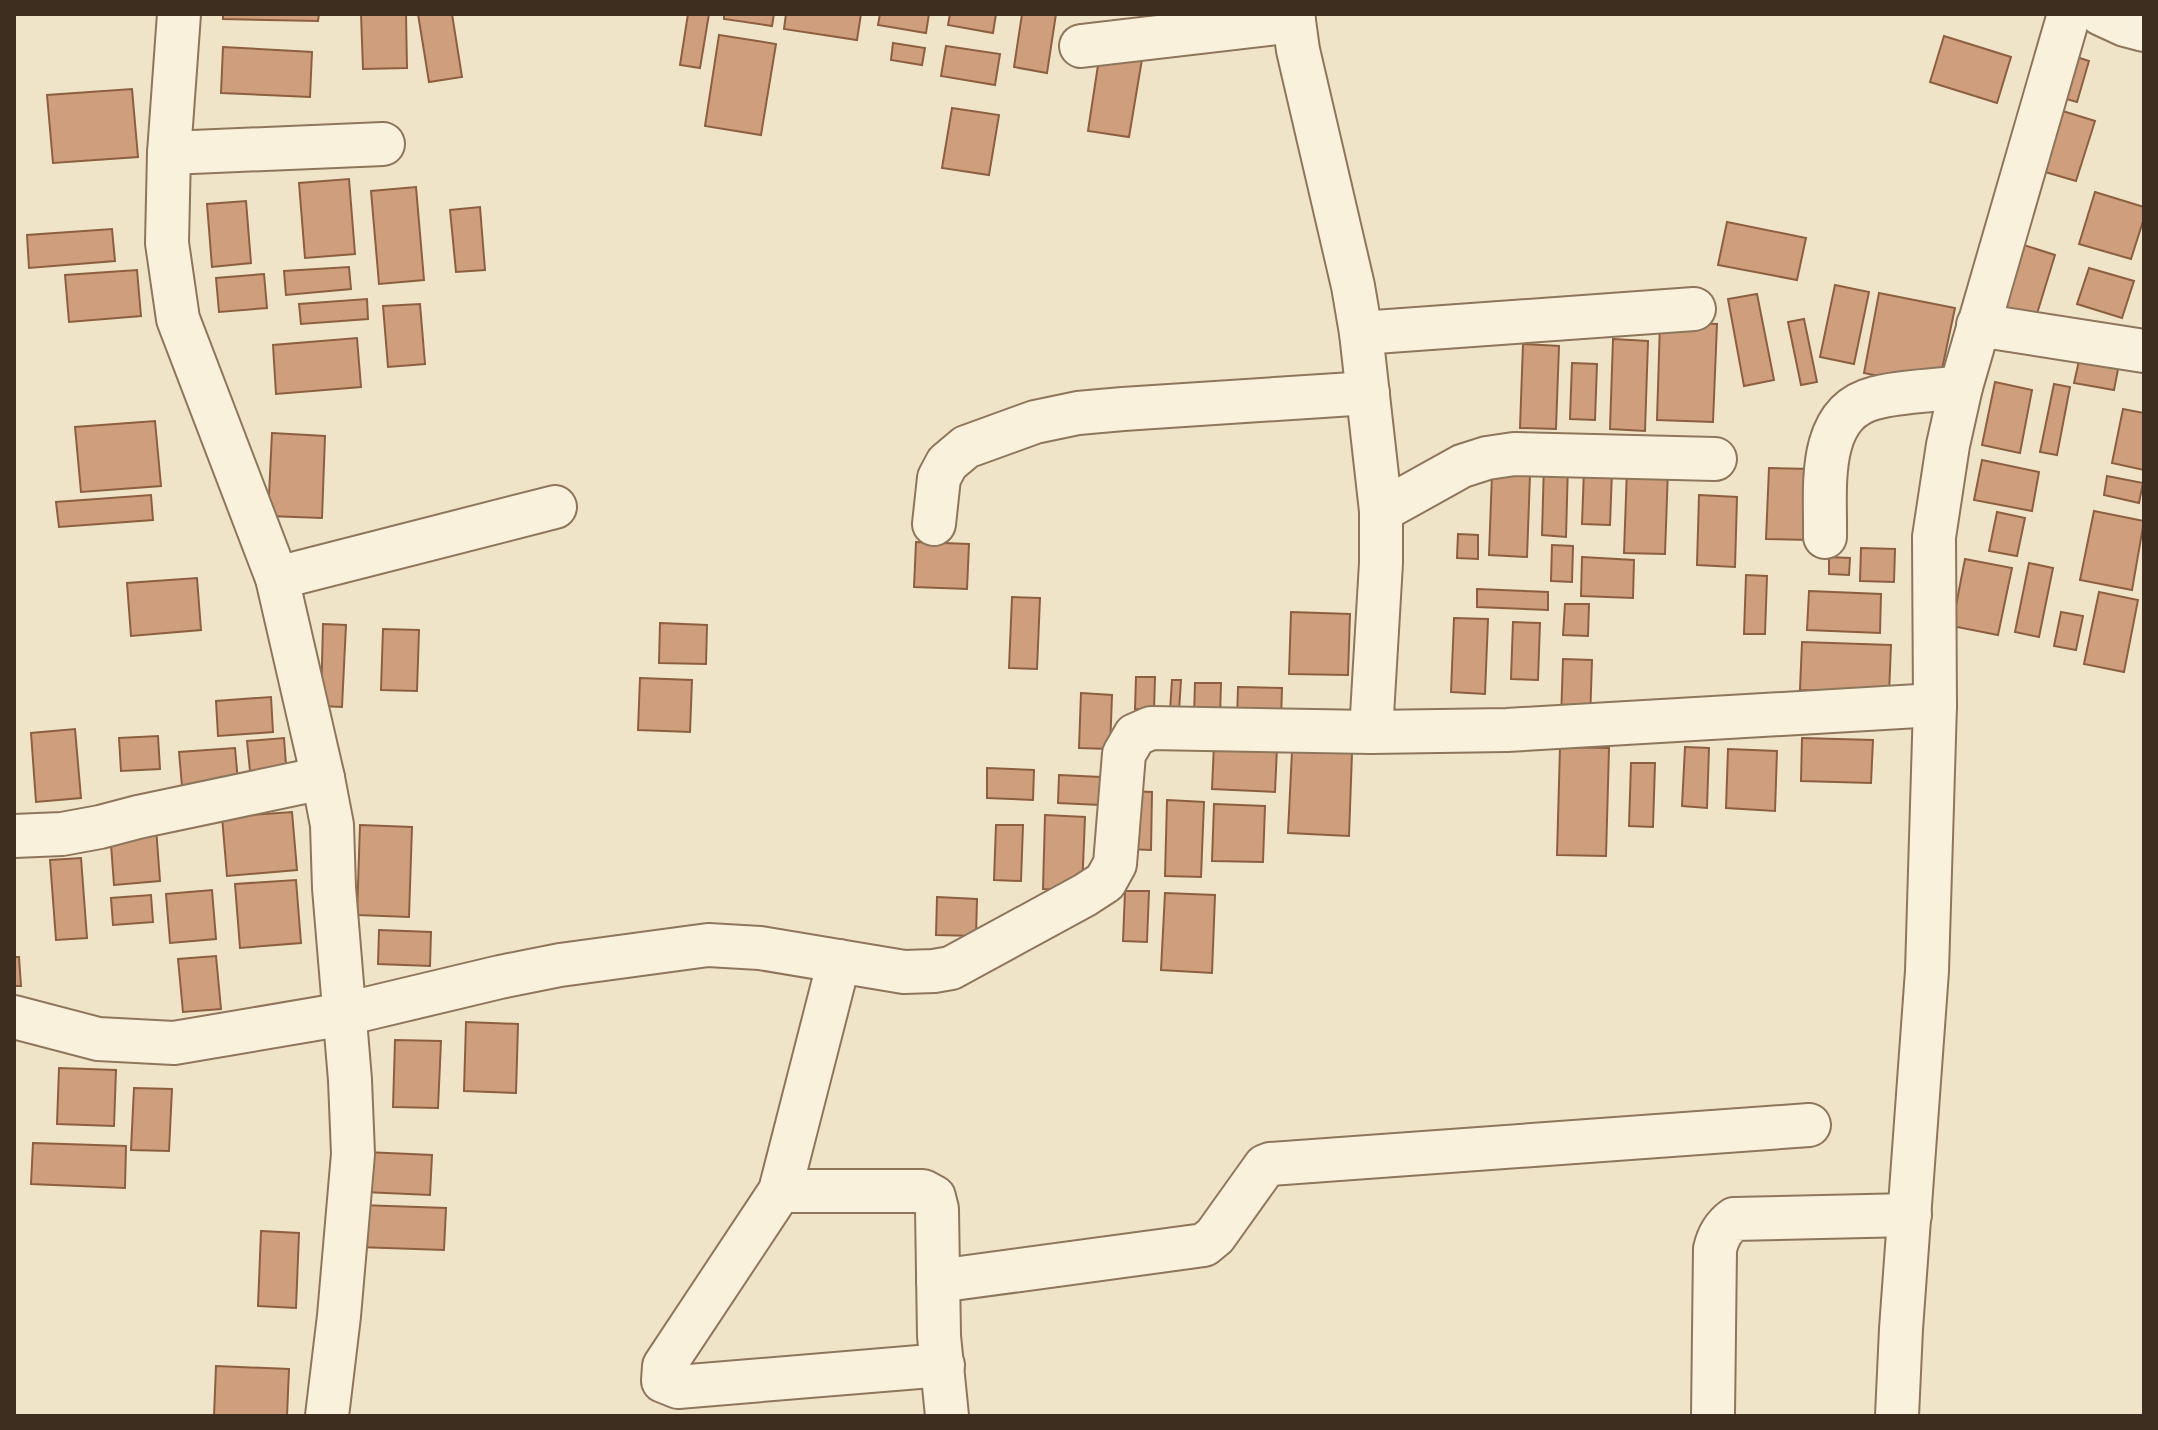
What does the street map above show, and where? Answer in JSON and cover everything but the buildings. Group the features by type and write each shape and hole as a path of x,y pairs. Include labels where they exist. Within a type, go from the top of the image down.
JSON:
{"street":[{"path":"179,14 169,153 167,243 178,319 277,578 332,825 353,1154 327,1416"},
{"path":"1897,1416 1927,971 1935,705 1934,537 1948,445 1961,387 2069,14"},
{"path":"2101,14 2144,30"},
{"path":"1081,46 1293,17 1353,286 1381,511 1371,732"},
{"path":"169,153 383,144"},
{"path":"1361,333 1694,309"},
{"path":"1978,325 2144,351"},
{"path":"1825,537 1827,458 1834,430 1847,412 1873,398 1961,387"},
{"path":"934,524 939,478 947,463 966,447 1035,422 1078,413 1123,409 1368,393"},
{"path":"1381,511 1462,466 1487,458 1514,454 1715,459"},
{"path":"277,578 555,507"},
{"path":"14,1017 98,1039 174,1043 345,1014 560,965 708,945 760,948 904,972 951,968 1105,882 1115,864 1124,754 1135,735 1151,728 1371,732 1507,730 1935,705"},
{"path":"14,836 62,834 100,827 323,778"},
{"path":"839,961 780,1191 664,1366 663,1381 678,1387 943,1365"},
{"path":"938,1281 1204,1245 1215,1236 1265,1166 1270,1164 1809,1125"},
{"path":"780,1191 923,1191 934,1197 937,1209 939,1336 947,1416"},
{"path":"1713,1416 1715,1249 1725,1225 1734,1219 1910,1215"}]}
